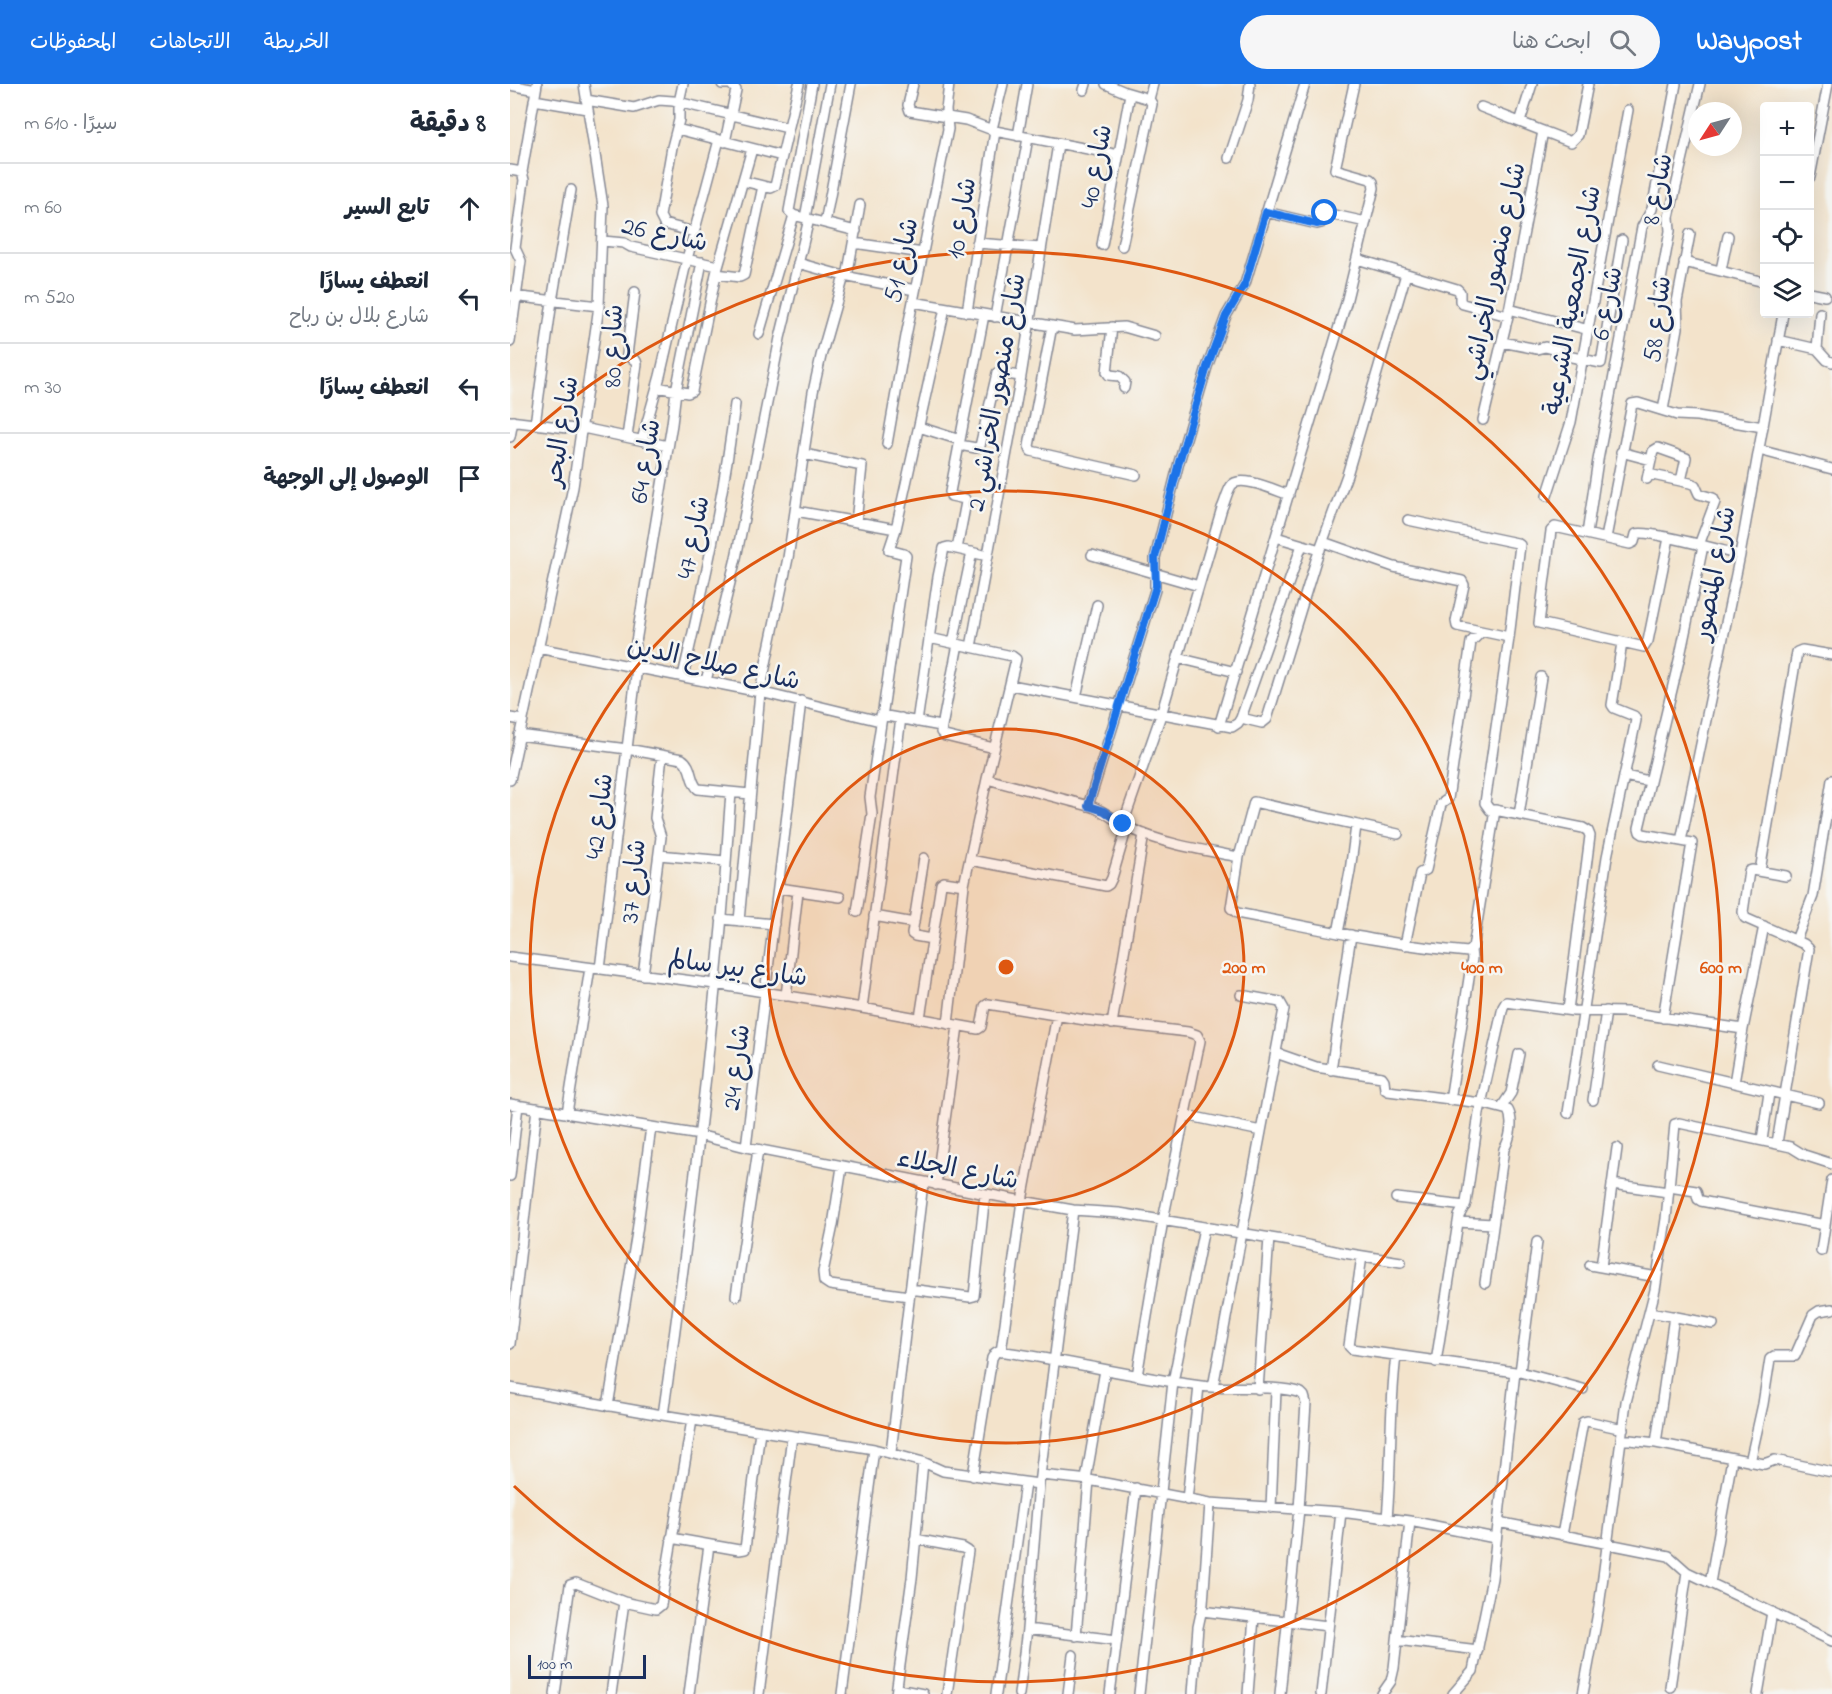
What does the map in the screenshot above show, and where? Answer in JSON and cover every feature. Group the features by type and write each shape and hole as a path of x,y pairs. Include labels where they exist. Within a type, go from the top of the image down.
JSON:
{"street":[{"name":"شارع البحر","path":"510,780 568,515 583,429 599,306 603,241 602,196 584,84"},
{"path":"683,84 679,102 680,120 660,216 664,224 694,232"},
{"path":"642,440 694,232 731,115 736,90 731,84 722,84"},
{"path":"743,181 771,188 775,186 799,84"},
{"path":"759,334 792,214 812,84"},
{"path":"706,681 736,558 780,338 798,263 830,84"},
{"path":"825,223 851,84"},
{"path":"913,84 909,110 966,120 1018,136 1119,155"},
{"name":"شارع 51","path":"887,444 948,129 946,110 949,84"},
{"name":"شارع 10","path":"967,312 993,130 1003,84"},
{"path":"1018,136 1028,84"},
{"path":"1106,84 1149,99 1152,104 1122,246"},
{"path":"1149,99 1153,84"},
{"path":"1229,158 1248,100 1250,84"},
{"path":"1088,806 1156,586 1155,558 1207,367 1226,316 1245,284 1305,84"},
{"path":"1219,726 1346,303 1374,188 1373,182 1366,178 1337,171 1335,167 1354,84"},
{"path":"1520,122 1532,84"},
{"path":"1481,107 1568,142 1575,141 1588,84"},
{"name":"شارع 6","path":"1587,534 1643,224 1652,209 1676,84"},
{"name":"شارع 8","path":"1657,302 1670,231 1669,217 1700,84"},
{"path":"1813,156 1828,84"},
{"path":"510,85 537,87 522,172 524,180 515,248 521,261 513,296 510,342"},
{"name":"شارع 40","path":"1102,245 1119,155 1127,90"},
{"path":"534,100 634,108 659,100 679,102 788,128"},
{"name":"شارع الجمعية الشرعية","path":"1547,496 1571,422 1628,110"},
{"path":"677,129 782,156"},
{"name":"شارع منصور الخراشي","path":"1483,420 1502,342 1543,131"},
{"path":"995,317 1028,138"},
{"name":"شارع منصور الخراشي 2","path":"971,647 1021,376 1058,144"},
{"path":"657,387 688,393 692,391 717,270 752,148"},
{"path":"510,170 522,172"},
{"name":"شارع 26","path":"603,241 624,243 631,247 702,262 717,270 740,277 744,275 763,186"},
{"path":"535,424 552,301 571,190"},
{"path":"739,921 760,692 796,511 821,356 846,276 860,205"},
{"path":"1266,212 1317,224 1321,223 1325,213 1366,222"},
{"path":"792,214 856,231"},
{"name":"شارع 58","path":"1663,411 1677,335 1677,303 1690,234"},
{"path":"1721,270 1728,236"},
{"path":"1502,342 1537,349 1545,347 1600,363 1622,240"},
{"path":"854,243 923,254"},
{"path":"977,243 1041,248"},
{"path":"1357,259 1456,289 1460,292 1460,301 1463,304 1589,330"},
{"name":"شارع 64","path":"635,667 676,391 702,262"},
{"path":"1684,262 1760,281"},
{"path":"798,263 846,276 915,290"},
{"path":"1240,718 1262,723 1267,719 1321,546 1370,402 1406,274"},
{"name":"شارع 80","path":"627,437 637,364 627,355 635,292"},
{"path":"1814,294 1825,296"},
{"path":"513,296 599,306"},
{"path":"913,302 1075,330 1131,328 1155,336"},
{"path":"857,912 872,814 869,800 906,557 904,554 888,550 896,529 945,308"},
{"path":"1609,313 1625,316"},
{"path":"1817,349 1820,313"},
{"path":"957,549 966,502 965,499 950,494 984,315"},
{"name":"شارع المنصور","path":"1681,841 1740,555 1782,318"},
{"path":"1052,326 1029,446 1031,451 1136,475"},
{"path":"1112,327 1107,372 1109,375 1123,379 1124,388"},
{"path":"1778,340 1817,349 1832,362"},
{"path":"919,427 976,448 980,446 997,373 1021,376"},
{"path":"1606,538 1632,404 1638,403 1677,415 1763,427"},
{"name":"شارع 47","path":"683,676 702,596 730,446 735,404"},
{"path":"510,437 511,421 583,429 669,446"},
{"path":"1663,1018 1692,843 1640,832 1649,781 1680,656 1701,546 1715,500 1711,496 1699,494 1693,484 1647,476 1653,451 1658,448 1685,457 1687,460 1681,481"},
{"path":"1759,450 1832,470"},
{"path":"1621,452 1651,460"},
{"path":"804,454 862,466 856,522"},
{"path":"970,860 1106,886 1109,884 1125,825 1231,485 1237,481 1249,481 1289,495"},
{"path":"796,511 896,529"},
{"path":"1408,520 1520,545 1485,803 1490,810 1583,828 1589,833 1568,1010"},
{"path":"1669,538 1647,644 1642,648 1539,623 1553,527 1630,544 1639,532 1669,538 1740,555"},
{"path":"1276,537 1302,545 1321,546 1394,567 1462,581 1464,585 1456,624 1459,627 1509,638"},
{"path":"1011,684 1232,727 1238,723 1240,718 1302,545"},
{"path":"917,722 944,548 988,556"},
{"path":"972,552 941,726 942,734 945,736 994,748"},
{"path":"1092,555 1199,586"},
{"path":"1076,697 1097,605"},
{"path":"1405,945 1420,873 1426,870 1442,804 1448,799 1471,642 1481,632"},
{"path":"929,638 1014,657 1016,664 994,748 964,885 948,1024"},
{"path":"1568,1113 1607,857 1636,718 1612,707 1622,643"},
{"name":"شارع صلاح الدين","path":"538,648 881,718 901,718 941,726"},
{"path":"1760,872 1797,652 1802,650 1832,655"},
{"path":"1178,658 1236,672"},
{"name":"شارع 42","path":"567,1113 595,969 627,749 635,667"},
{"path":"1519,815 1541,677"},
{"name":"شارع 24","path":"746,1148 801,702"},
{"path":"510,718 522,720"},
{"path":"862,1008 901,718"},
{"path":"519,735 627,749 682,759 687,762 696,788 750,794"},
{"name":"شارع 37","path":"643,975 661,834 655,824 655,818 662,756"},
{"path":"1624,776 1649,781"},
{"path":"987,779 1104,811 1144,834 1239,857"},
{"path":"1796,940 1813,896 1832,780"},
{"path":"663,1415 699,1136 721,920 730,793"},
{"path":"1398,834 1254,802 1239,857 1233,911 1405,945 1468,952 1471,950"},
{"path":"1450,1100 1472,959 1471,950 1495,810"},
{"path":"1338,933 1356,826"},
{"path":"1112,1024 1144,834"},
{"path":"659,855 725,861"},
{"path":"924,858 914,935 933,939"},
{"path":"1777,1143 1809,949 1796,940 1745,918 1743,914 1748,873 1752,870 1786,876"},
{"path":"920,1018 941,884 944,882 964,885"},
{"path":"779,888 840,897"},
{"path":"786,996 798,891"},
{"path":"874,916 914,923"},
{"path":"721,920 774,924"},
{"path":"1734,1083 1764,926"},
{"path":"1331,1070 1351,935"},
{"name":"شارع بير سالم","path":"510,957 715,984 958,1026"},
{"path":"1213,1387 1284,1009 1282,1004 1241,995"},
{"path":"1436,1362 1458,1222 1465,1206 1481,1103 1506,1002 1568,1010 1606,1011 1743,1029"},
{"path":"936,1185 958,1026 981,1028 986,1004 1112,1024 1188,1032 1199,1038 1163,1220 1137,1376"},
{"path":"1593,1100 1606,1011"},
{"path":"1001,1352 1022,1201 1057,1016"},
{"path":"1276,1053 1331,1070 1382,1077 1385,1089 1388,1091 1481,1103 1508,1110 1511,1116 1509,1142 1504,1149 1485,1283"},
{"path":"1501,1108 1511,1093 1519,1054"},
{"path":"1658,1065 1819,1103"},
{"path":"1762,1140 1769,1093"},
{"path":"510,1176 514,1105"},
{"name":"شارع الجلاء","path":"514,1105 699,1136 746,1148 1022,1201 1073,1210 1119,1213 1163,1220 1401,1262"},
{"path":"510,1344 537,1108"},
{"path":"1185,1115 1262,1131"},
{"path":"1583,1694 1596,1627 1630,1385 1657,1277 1676,1123 1777,1143 1796,1148 1804,1155 1832,1164"},
{"path":"608,1406 637,1232 651,1127"},
{"path":"1601,1267 1617,1148"},
{"path":"736,1296 758,1150"},
{"path":"842,1167 823,1272 824,1281 830,1285 910,1293 974,1296 985,1194"},
{"path":"1821,1251 1832,1180"},
{"path":"891,1452 923,1183"},
{"path":"1612,1184 1696,1191 1701,1201 1825,1225"},
{"path":"1396,1198 1465,1206"},
{"path":"1019,1694 1040,1480 1073,1210"},
{"path":"1458,1222 1493,1224"},
{"path":"1139,1694 1173,1382 1204,1228"},
{"path":"1258,1389 1269,1238"},
{"path":"1453,1694 1472,1674 1492,1578 1495,1538 1537,1242"},
{"path":"1362,1256 1349,1346 1354,1350 1518,1372 1583,1389"},
{"path":"1590,1265 1657,1277"},
{"path":"1750,1462 1770,1359 1774,1356 1795,1356 1815,1312 1832,1309"},
{"path":"1650,1312 1713,1324"},
{"path":"1656,1443 1674,1316"},
{"path":"973,1476 992,1358 995,1353 1001,1352 1199,1386 1301,1393 1305,1400 1299,1509 1280,1694"},
{"path":"1388,1518 1396,1356"},
{"path":"1076,1636 1088,1479 1105,1370"},
{"path":"1187,1500 1199,1386"},
{"path":"510,1388 891,1452 943,1471 973,1476 1025,1483 1040,1480 1088,1479 1187,1500 1341,1512 1410,1521 1495,1538"},
{"path":"1271,1508 1276,1390"},
{"path":"555,1694 570,1585 576,1584 624,1602 660,1607 692,1420"},
{"path":"1562,1535 1583,1422 1587,1421 1656,1443 1764,1464 1775,1460 1832,1473"},
{"path":"671,1538 739,1550 746,1546 760,1431"},
{"path":"759,1694 792,1436"},
{"path":"842,1694 874,1449"},
{"path":"1710,1583 1732,1459"},
{"path":"923,1462 909,1608 896,1692 923,1694"},
{"path":"996,1694 1025,1483"},
{"path":"1110,1694 1136,1488"},
{"path":"1193,1694 1210,1503"},
{"path":"1321,1694 1341,1512"},
{"path":"1382,1694 1393,1674 1410,1521"},
{"path":"1498,1522 1669,1557 1687,1572 1832,1641"},
{"path":"915,1539 963,1548 968,1551 947,1694"},
{"path":"689,1694 709,1545"},
{"path":"1670,1687 1687,1572"},
{"path":"611,1694 624,1602"},
{"path":"1202,1611 1329,1626"},
{"path":"1758,1694 1772,1612"},
{"path":"1248,1694 1254,1617"},
{"path":"1027,1629 1117,1640"},
{"path":"1397,1640 1478,1650"},
{"path":"1068,1694 1073,1655"}],"route":[{"path":"1123,824 1104,811 1088,806 1156,586 1155,558 1179,462 1207,367 1226,316 1245,284 1266,212 1317,224 1321,223 1325,213"}]}
